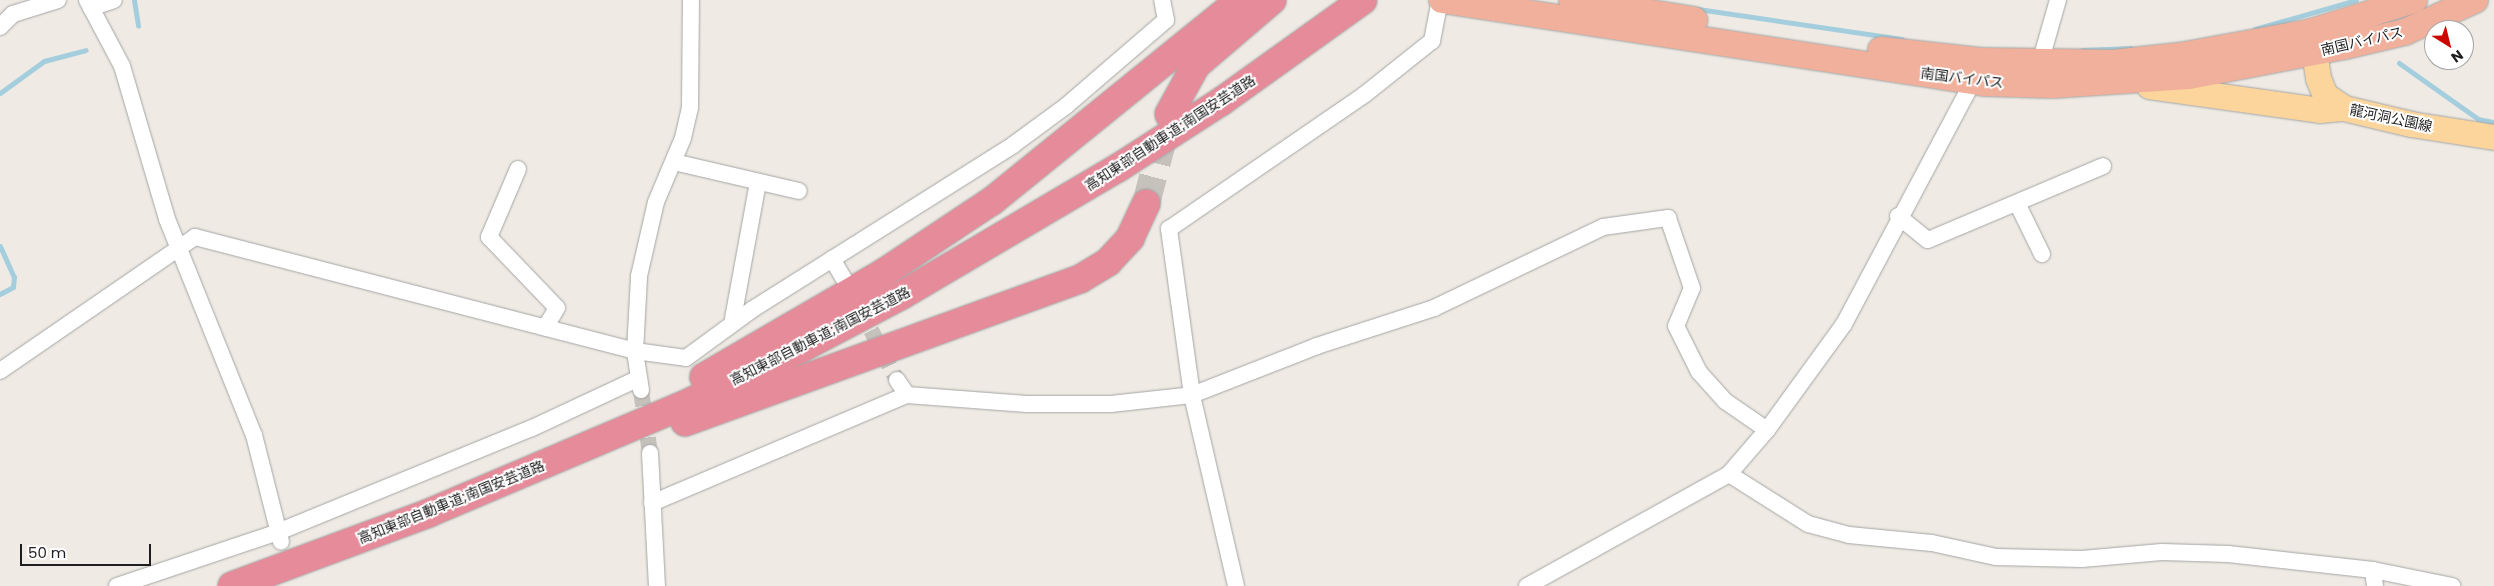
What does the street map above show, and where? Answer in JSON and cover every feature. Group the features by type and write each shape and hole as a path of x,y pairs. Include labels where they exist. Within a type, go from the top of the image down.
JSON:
{"highway":[{"path":"573,452 885,272 992,201 1240,0"},
{"path":"1169,114 1196,65 1272,0"},
{"name":"高知東部自動車道;南国安芸道路","path":"232,586 429,513 690,402 902,295 1118,168 1318,34 1363,0"},
{"name":"南国バイパス","path":"1441,0 1979,71 2043,52 2113,63 2405,32 2474,0"},
{"name":"南国バイパス","path":"1572,0 1850,46 2053,85 2121,83 2189,76 2313,42 2414,0"},
{"path":"429,513 530,482 836,364 1080,279 1108,262 1130,238 1146,204"}],"main road":[{"name":"龍河洞公園線","path":"2313,42 2325,95 2344,108 2412,124 2494,137"},
{"path":"2121,83 2319,110 2344,108"}],"street":[{"path":"0,27 13,14 58,0"},
{"path":"114,0 89,4 122,66 167,219 254,435 280,537"},
{"path":"117,586 280,537 532,428 640,384 635,351 636,303 646,236 674,162 690,108 691,0"},
{"path":"0,371 195,237 635,351 686,358 732,324 1013,145 1066,106 1166,20 1162,0"},
{"path":"1236,586 1192,395 1169,229 1364,95 1432,41 1441,0"},
{"path":"2043,52 2058,0"},
{"path":"1527,586 1729,474 1767,430 1844,324 1898,216 1979,71"},
{"path":"674,162 799,191"},
{"path":"1898,216 1928,240 2103,166"},
{"path":"518,169 489,237 557,308 545,328"},
{"path":"732,324 758,182"},
{"path":"2017,203 2042,254"},
{"path":"652,503 907,395 1046,404 1111,404 1192,395 1317,346 1434,308 1603,227 1668,218 1692,288 1676,326 1699,372 1725,401 1767,430"},
{"path":"832,259 844,278"},
{"path":"897,380 907,395"},
{"path":"650,453 657,586"},
{"path":"1729,474 1808,524 1849,535 1932,543 1996,557 2082,559 2162,552 2228,554 2374,578 2452,586"}],"waterway":[{"path":"134,0 138,26"},
{"path":"2255,29 2356,0"},
{"path":"1698,9 1902,39"},
{"path":"2082,50 2131,48"},
{"path":"0,93 44,61 86,50"},
{"path":"2399,63 2478,119 2494,122"},
{"path":"0,246 14,277 13,287 0,294"}],"tunnel":[{"path":"1146,204 1167,123"},
{"path":"860,309 897,380"},
{"path":"641,390 650,453"}]}
